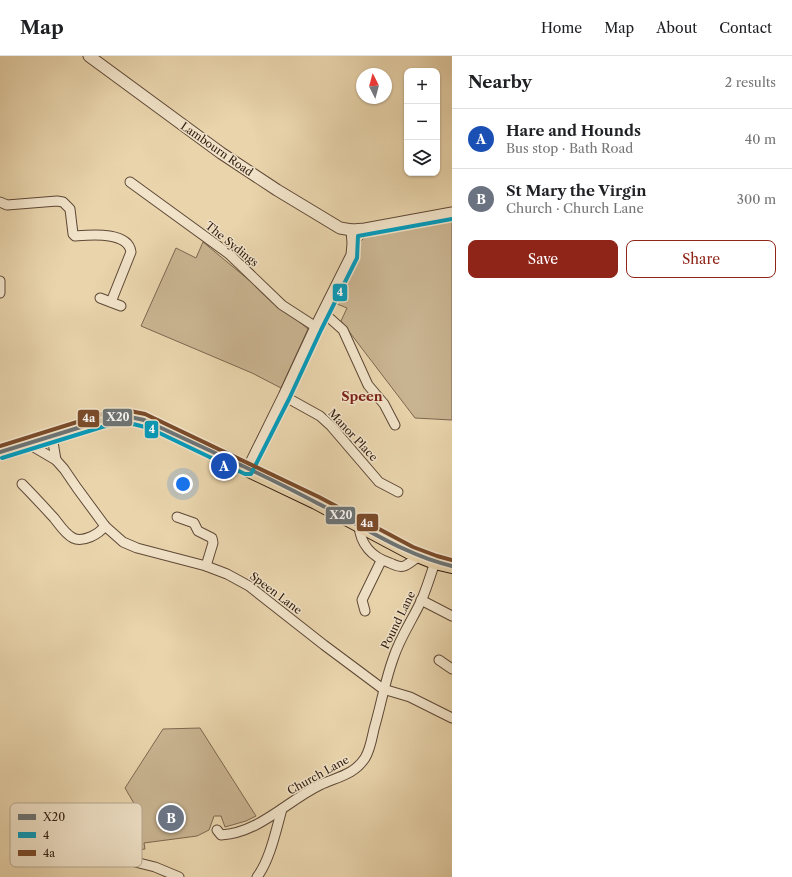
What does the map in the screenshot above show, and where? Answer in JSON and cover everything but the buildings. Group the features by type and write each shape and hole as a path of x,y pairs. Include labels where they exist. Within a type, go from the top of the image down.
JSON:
{"main road":[{"path":"0,452 110,418 138,418 155,424 316,502 420,556 435,562 452,566"}],"street":[{"name":"Lambourn Road","path":"89,56 221,153 333,225 352,230 365,230 452,213"},
{"name":"The Sydings","path":"130,182 229,254 282,304 316,327"},
{"path":"0,202 7,205 57,201 62,202 70,209 73,234 75,236 99,234 125,242 130,247 130,252 110,302"},
{"path":"248,470 352,255 352,230"},
{"path":"0,282 0,293"},
{"path":"100,298 121,306"},
{"path":"324,313 343,330 368,385 384,404 395,425"},
{"name":"Manor Place","path":"284,396 320,416 331,426 378,486 398,492"},
{"path":"52,436 56,460"},
{"name":"Speen Lane","path":"27,443 56,460 64,468 105,526 123,542 136,548 206,566 227,574 249,586 383,689 410,697 452,718"},
{"path":"22,484 73,542 91,537 100,532 105,526"},
{"path":"177,517 194,523 198,531 212,538 213,543 206,566"},
{"path":"359,525 360,535 369,551 381,561 398,567 406,566 412,559 420,556"},
{"path":"365,611 362,600 381,561"},
{"name":"Pound Lane","path":"383,689 393,658 429,582 435,562"},
{"path":"421,600 452,616"},
{"path":"439,660 452,669"},
{"name":"Church Lane","path":"218,830 221,835 229,835 247,829 267,819 320,785 352,772 360,765 366,756 383,689"},
{"path":"257,877 262,871 272,845 282,809"},
{"path":"142,864 155,867 179,877"}],"shaded area":[{"path":"452,220 452,420 415,418 341,321 347,308 332,302 360,242 364,238 375,233"},
{"path":"203,242 308,329 281,388 252,373 141,326 176,248 196,258"},
{"path":"200,728 256,816 246,821 225,827 221,816 214,816 209,830 197,836 144,843 145,849 142,849 142,803 134,803 125,788 163,729"}],"transit line":[{"name":"4","path":"2,458 102,427 118,423 129,423 149,428 245,474 251,474 357,258 358,236 452,219"},
{"name":"4a","path":"0,446 109,412 130,411 145,414 319,497 413,547 452,560"},
{"name":"X20","path":"0,452 110,418 130,417 144,420 274,481 383,539 417,555 452,566"}],"place":[{"name":"Hare and Hounds","path":"224,466"},
{"name":"St Mary the Virgin","path":"171,818"}],"district":[{"name":"Speen","path":"362,396"}]}
